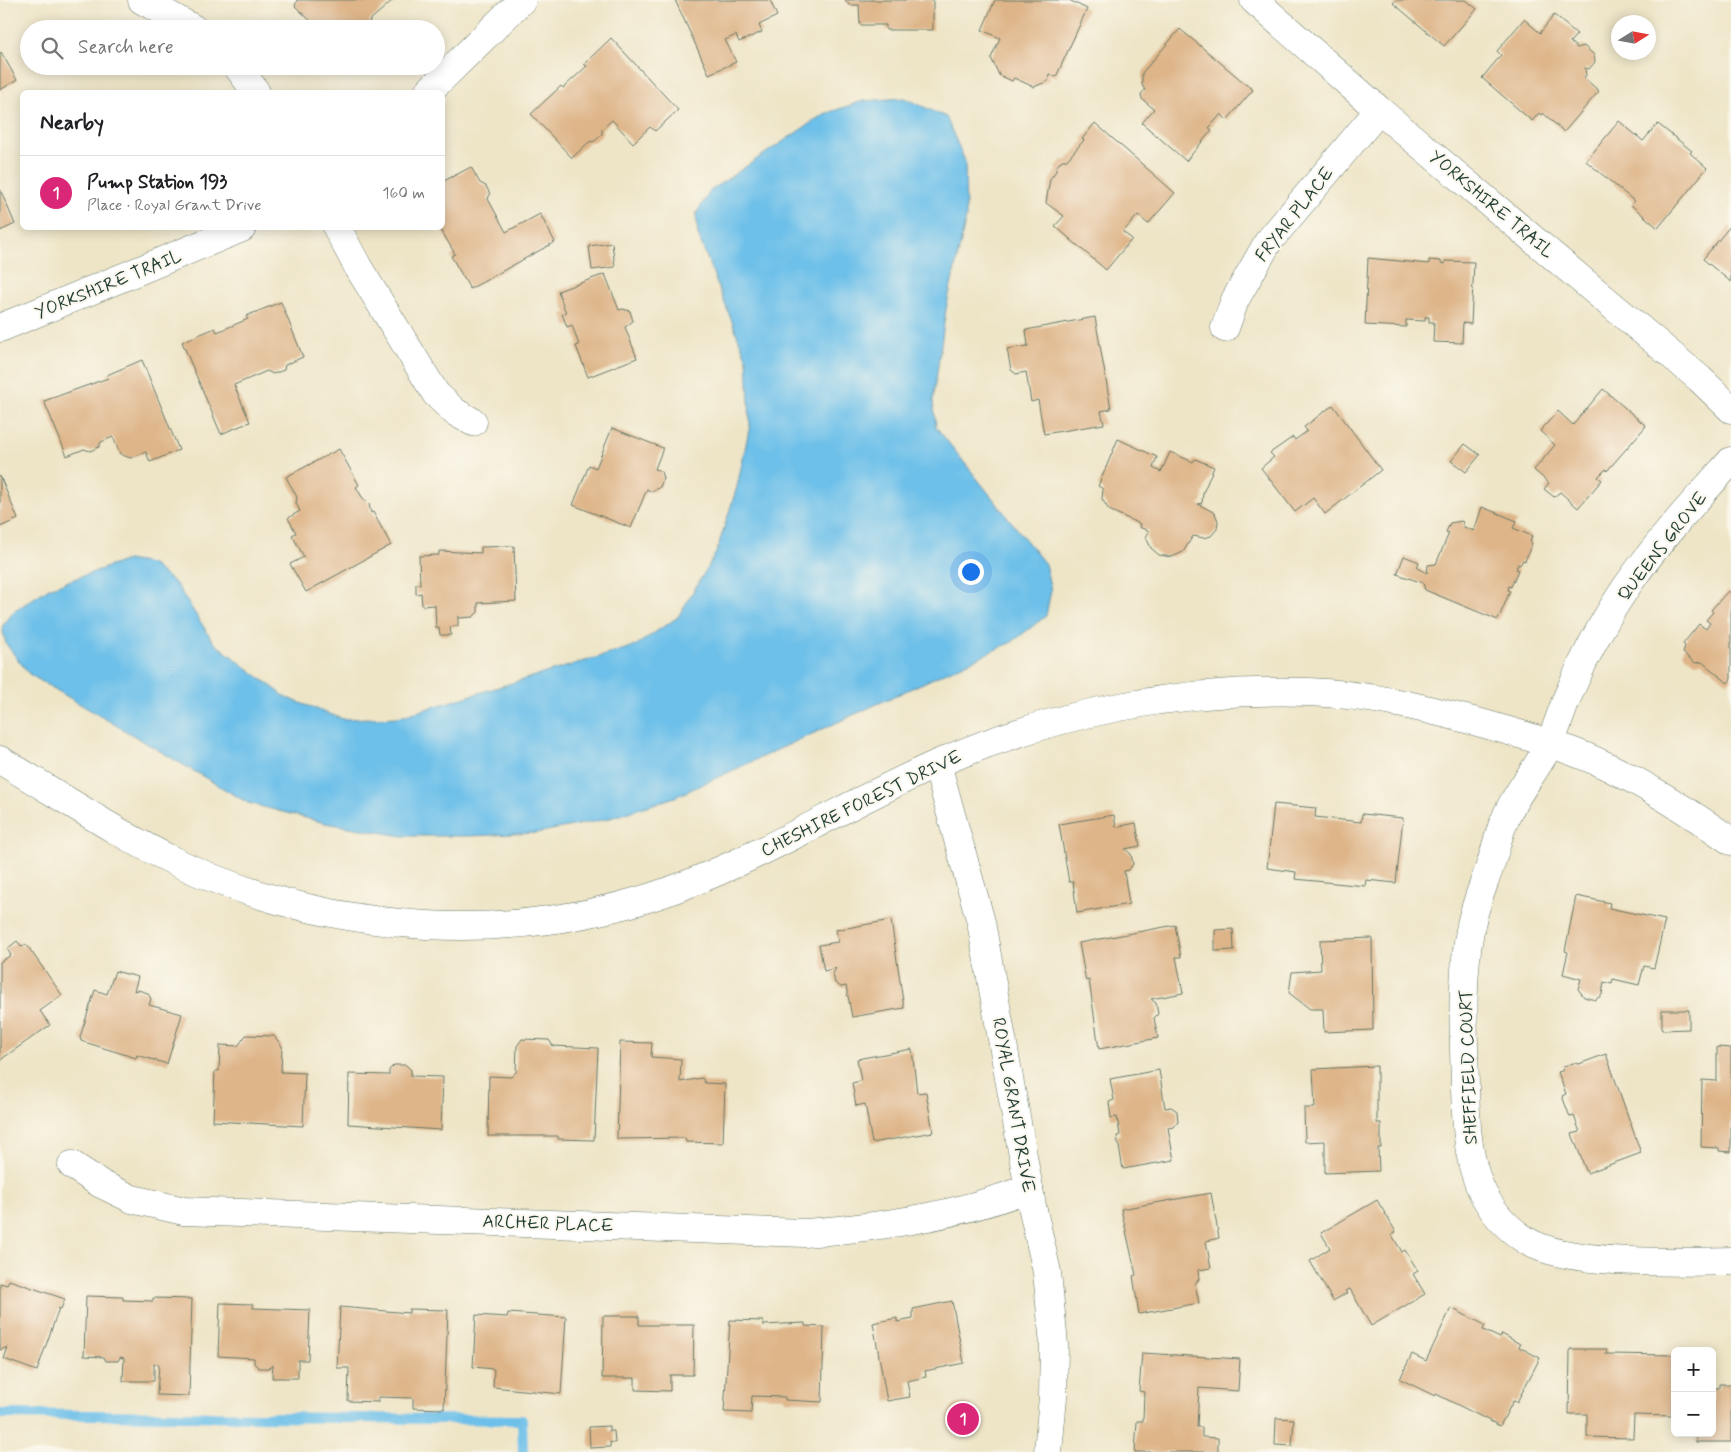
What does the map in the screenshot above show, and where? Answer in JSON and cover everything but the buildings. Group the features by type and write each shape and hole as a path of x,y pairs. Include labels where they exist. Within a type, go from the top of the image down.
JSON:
{"street":[{"path":"142,0 178,20"},
{"path":"430,90 522,0"},
{"name":"YORKSHIRE TRAIL","path":"1254,0 1379,110 1560,260 1610,306 1700,379 1731,408"},
{"path":"244,75 255,90"},
{"name":"FRYAR PLACE","path":"1225,328 1235,300 1268,242 1379,110"},
{"name":"YORKSHIRE TRAIL","path":"0,328 237,230"},
{"path":"338,230 358,267 436,394 455,412 473,422"},
{"name":"QUEENS GROVE","path":"1550,744 1569,692 1592,646 1626,587 1676,522 1731,461"},
{"name":"CHESHIRE FOREST DRIVE","path":"0,760 125,834 177,862 241,888 301,907 365,919 428,926 492,925 560,918 622,906 681,886 767,849 937,764 998,739 1060,720 1157,699 1218,692 1312,692 1380,700 1440,712 1550,744 1594,760 1674,801 1731,841"},
{"name":"SHEFFIELD COURT","path":"1550,744 1506,816 1471,925 1465,974 1463,1021 1466,1117 1472,1166 1478,1186 1492,1210 1506,1225 1529,1242 1561,1254 1624,1260 1731,1261"},
{"name":"ROYAL GRANT DRIVE","path":"937,764 981,922 1051,1299 1054,1345 1048,1452"},
{"name":"ARCHER PLACE","path":"72,1165 101,1184 132,1199 184,1211 805,1233 905,1222 992,1203 1030,1188"}],"water":[{"path":"904,98 946,117 965,161 966,218 946,309 933,401 936,427 1045,564 1051,590 1046,616 1012,642 675,797 607,819 537,833 469,836 403,836 325,823 248,803 29,674 6,644 2,627 13,612 49,588 127,560 151,564 176,584 214,643 287,698 343,719 399,717 635,646 678,617 716,553 737,487 750,425 747,360 698,235 696,214 711,190 824,114 863,101"}],"waterway":[{"path":"0,1414 522,1420 523,1452"}],"place":[{"name":"Pump Station 193","path":"963,1419"}]}
